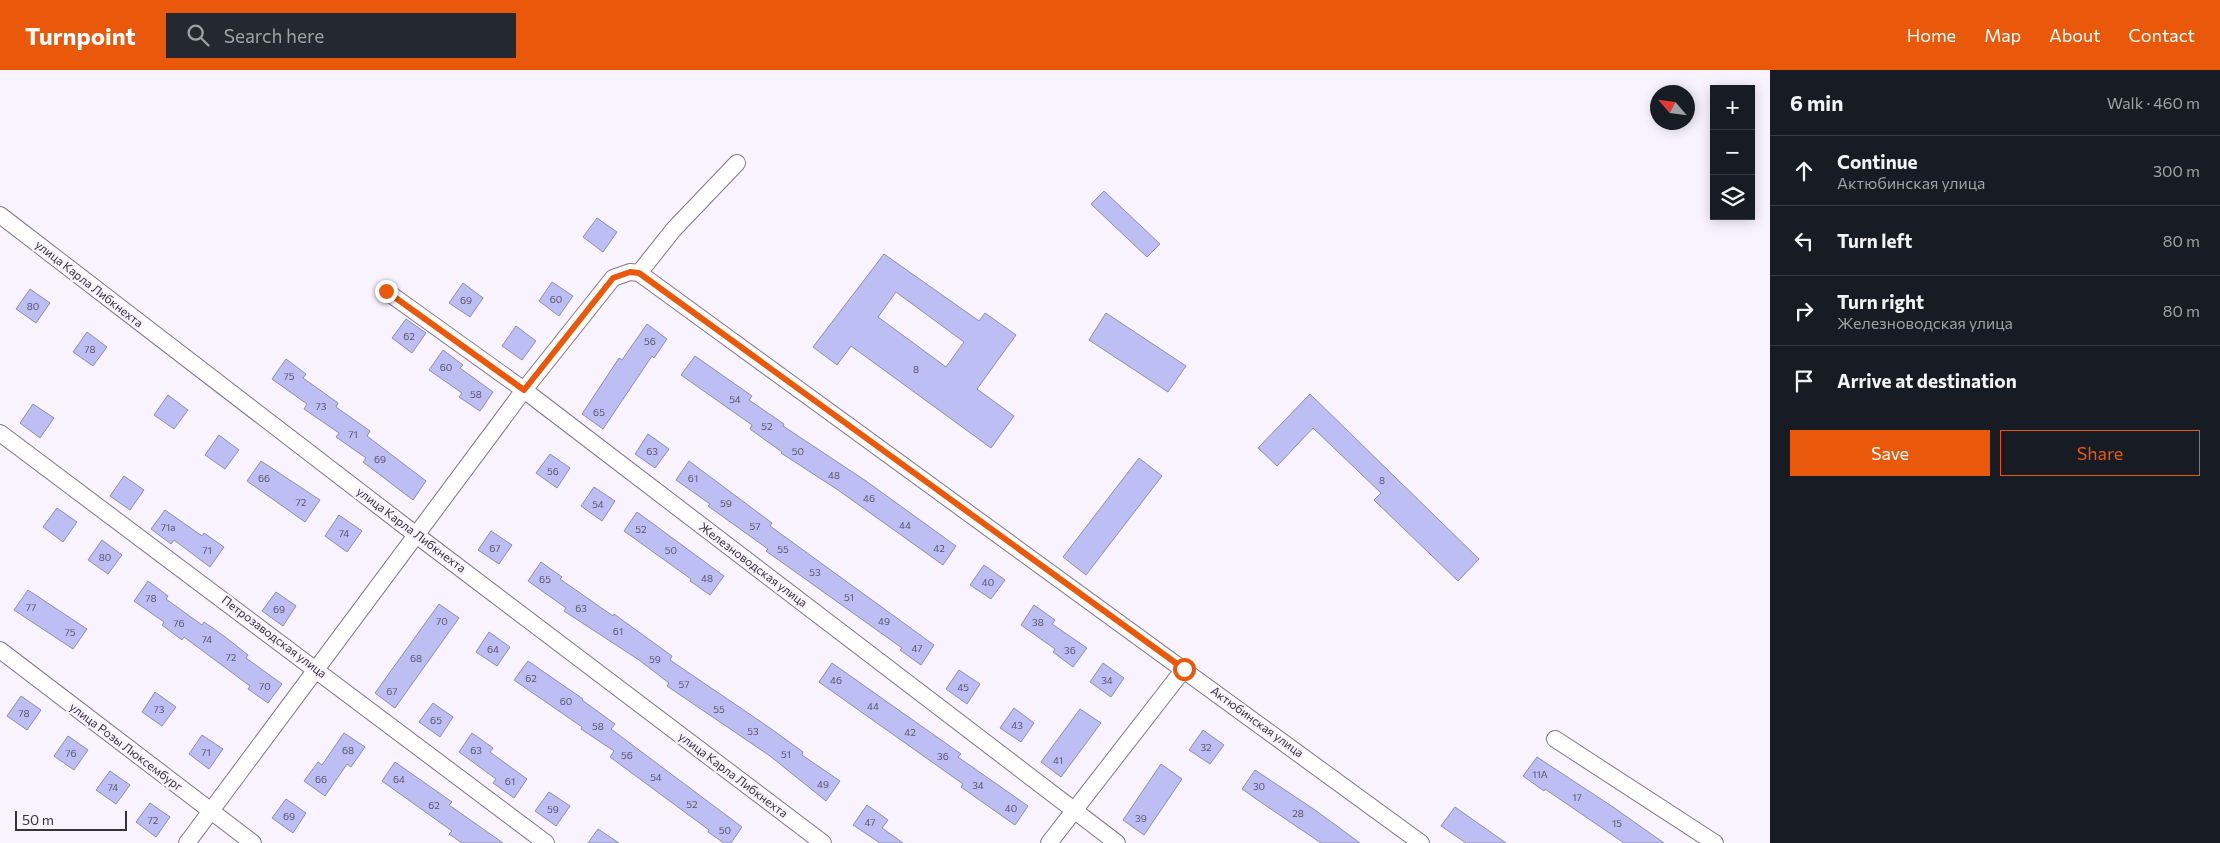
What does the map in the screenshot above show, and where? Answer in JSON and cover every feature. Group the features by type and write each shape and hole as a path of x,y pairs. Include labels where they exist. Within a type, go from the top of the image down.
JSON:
{"street":[{"path":"187,843 415,534 524,390 613,278 634,273 737,163"},
{"name":"улица Карла Либкнехта","path":"0,215 415,534 823,843"},
{"name":"Актюбинская улица","path":"634,273 1184,669 1421,843"},
{"name":"Железноводская улица","path":"386,291 524,390 1117,843"},
{"name":"Петрозаводская улица","path":"0,433 317,669 546,843"},
{"name":"улица Розы Люксембург","path":"0,650 253,843"},
{"path":"1050,843 1184,669"},
{"path":"1555,739 1715,843"}],"building":[{"path":"1104,191 1160,244 1147,257 1091,204"},
{"path":"597,218 617,232 603,252 583,237"},
{"path":"884,254 979,321 985,313 1016,335 977,389 1014,416 991,448 851,346 837,365 813,347","holes":["896,292 964,342 946,367 878,317"]},
{"path":"552,282 573,296 559,316 539,301"},
{"path":"463,283 483,298 470,317 449,303"},
{"path":"30,289 50,303 36,323 16,309"},
{"path":"1106,313 1186,366 1168,392 1089,340"},
{"path":"406,319 426,333 412,353 392,338"},
{"path":"647,324 667,339 654,358 652,356 603,429 582,414 619,358 622,360"},
{"path":"516,326 536,341 522,360 502,346"},
{"path":"87,332 107,347 93,366 73,352"},
{"path":"443,350 463,365 460,368 493,392 480,411 459,397 462,393 429,370"},
{"path":"695,356 752,396 749,400 784,424 783,426 866,481 956,546 943,565 838,490 781,453 750,429 752,425 681,375"},
{"path":"286,359 306,374 303,378 338,403 336,407 370,431 367,436 426,481 413,500 363,462 366,458 336,437 339,433 304,409 307,404 272,379"},
{"path":"1310,394 1479,559 1458,581 1374,500 1381,493 1313,428 1277,466 1258,448"},
{"path":"168,395 188,410 174,429 154,415"},
{"path":"33,404 54,418 40,438 20,423"},
{"path":"648,434 669,449 655,468 635,454"},
{"path":"219,435 239,450 225,469 205,455"},
{"path":"550,454 570,468 557,488 536,473"},
{"path":"1139,458 1162,476 1086,575 1063,557"},
{"path":"261,461 320,500 305,522 247,481"},
{"path":"689,461 772,523 770,526 934,645 921,665 900,650 902,648 766,551 768,549 708,506 710,504 676,480"},
{"path":"124,476 144,490 130,510 110,496"},
{"path":"594,487 615,501 602,521 581,506"},
{"path":"57,508 77,522 63,542 43,527"},
{"path":"165,510 202,536 204,533 224,547 210,567 174,540 171,544 151,529"},
{"path":"637,512 724,576 710,595 624,531"},
{"path":"339,515 362,531 347,552 325,536"},
{"path":"491,531 512,545 499,564 478,550"},
{"path":"102,540 122,555 108,574 88,560"},
{"path":"541,562 562,577 560,579 613,616 614,614 672,656 670,660 770,728 803,752 802,755 840,781 826,801 770,756 667,686 669,683 639,660 564,611 566,608 528,581"},
{"path":"984,565 1005,580 991,599 970,585"},
{"path":"148,581 168,596 166,599 202,625 204,622 224,636 248,655 246,658 282,684 268,703 248,689 250,686 184,637 182,640 162,625 164,622 134,601"},
{"path":"28,590 87,629 73,649 14,610"},
{"path":"276,592 296,606 283,626 262,611"},
{"path":"439,604 459,618 395,708 375,693"},
{"path":"1034,605 1055,620 1052,624 1087,648 1073,667 1053,652 1055,649 1021,625"},
{"path":"489,632 510,647 497,666 476,652"},
{"path":"528,661 583,699 615,724 611,729 742,827 731,843 724,843 708,832 709,830 610,757 614,751 514,680"},
{"path":"832,663 961,754 958,757 1028,806 1015,825 961,787 963,784 819,682"},
{"path":"1103,663 1124,678 1111,697 1090,682"},
{"path":"959,670 980,684 967,704 946,689"},
{"path":"155,692 176,707 162,726 142,712"},
{"path":"21,696 41,710 27,730 7,716"},
{"path":"433,703 453,717 440,737 419,722"},
{"path":"1014,708 1034,723 1021,742 1000,728"},
{"path":"1080,709 1101,723 1061,777 1041,762"},
{"path":"1203,730 1224,745 1210,764 1189,750"},
{"path":"344,733 365,747 351,767 347,764 325,796 304,781 318,762 322,765"},
{"path":"472,733 493,748 490,752 527,779 514,798 493,783 496,779 459,752"},
{"path":"202,735 223,749 209,769 189,754"},
{"path":"68,736 88,750 74,770 54,756"},
{"path":"1537,757 1664,843 1624,843 1545,789 1544,791 1523,776"},
{"path":"395,762 452,802 449,805 503,843 462,843 449,834 452,831 382,781"},
{"path":"1161,764 1182,779 1144,835 1123,820"},
{"path":"1255,770 1360,843 1321,843 1262,803 1242,789"},
{"path":"110,771 130,785 116,804 96,790"},
{"path":"549,792 570,806 556,826 535,811"},
{"path":"286,799 306,813 293,833 272,818"},
{"path":"150,803 170,817 156,837 136,822"},
{"path":"867,805 888,820 882,828 903,843 880,843 853,825"},
{"path":"1455,807 1506,843 1466,843 1441,826"},
{"path":"598,829 619,843 588,843"}],"route":[{"path":"386,291 524,390 613,278 630,272 639,273 1184,669"}]}
